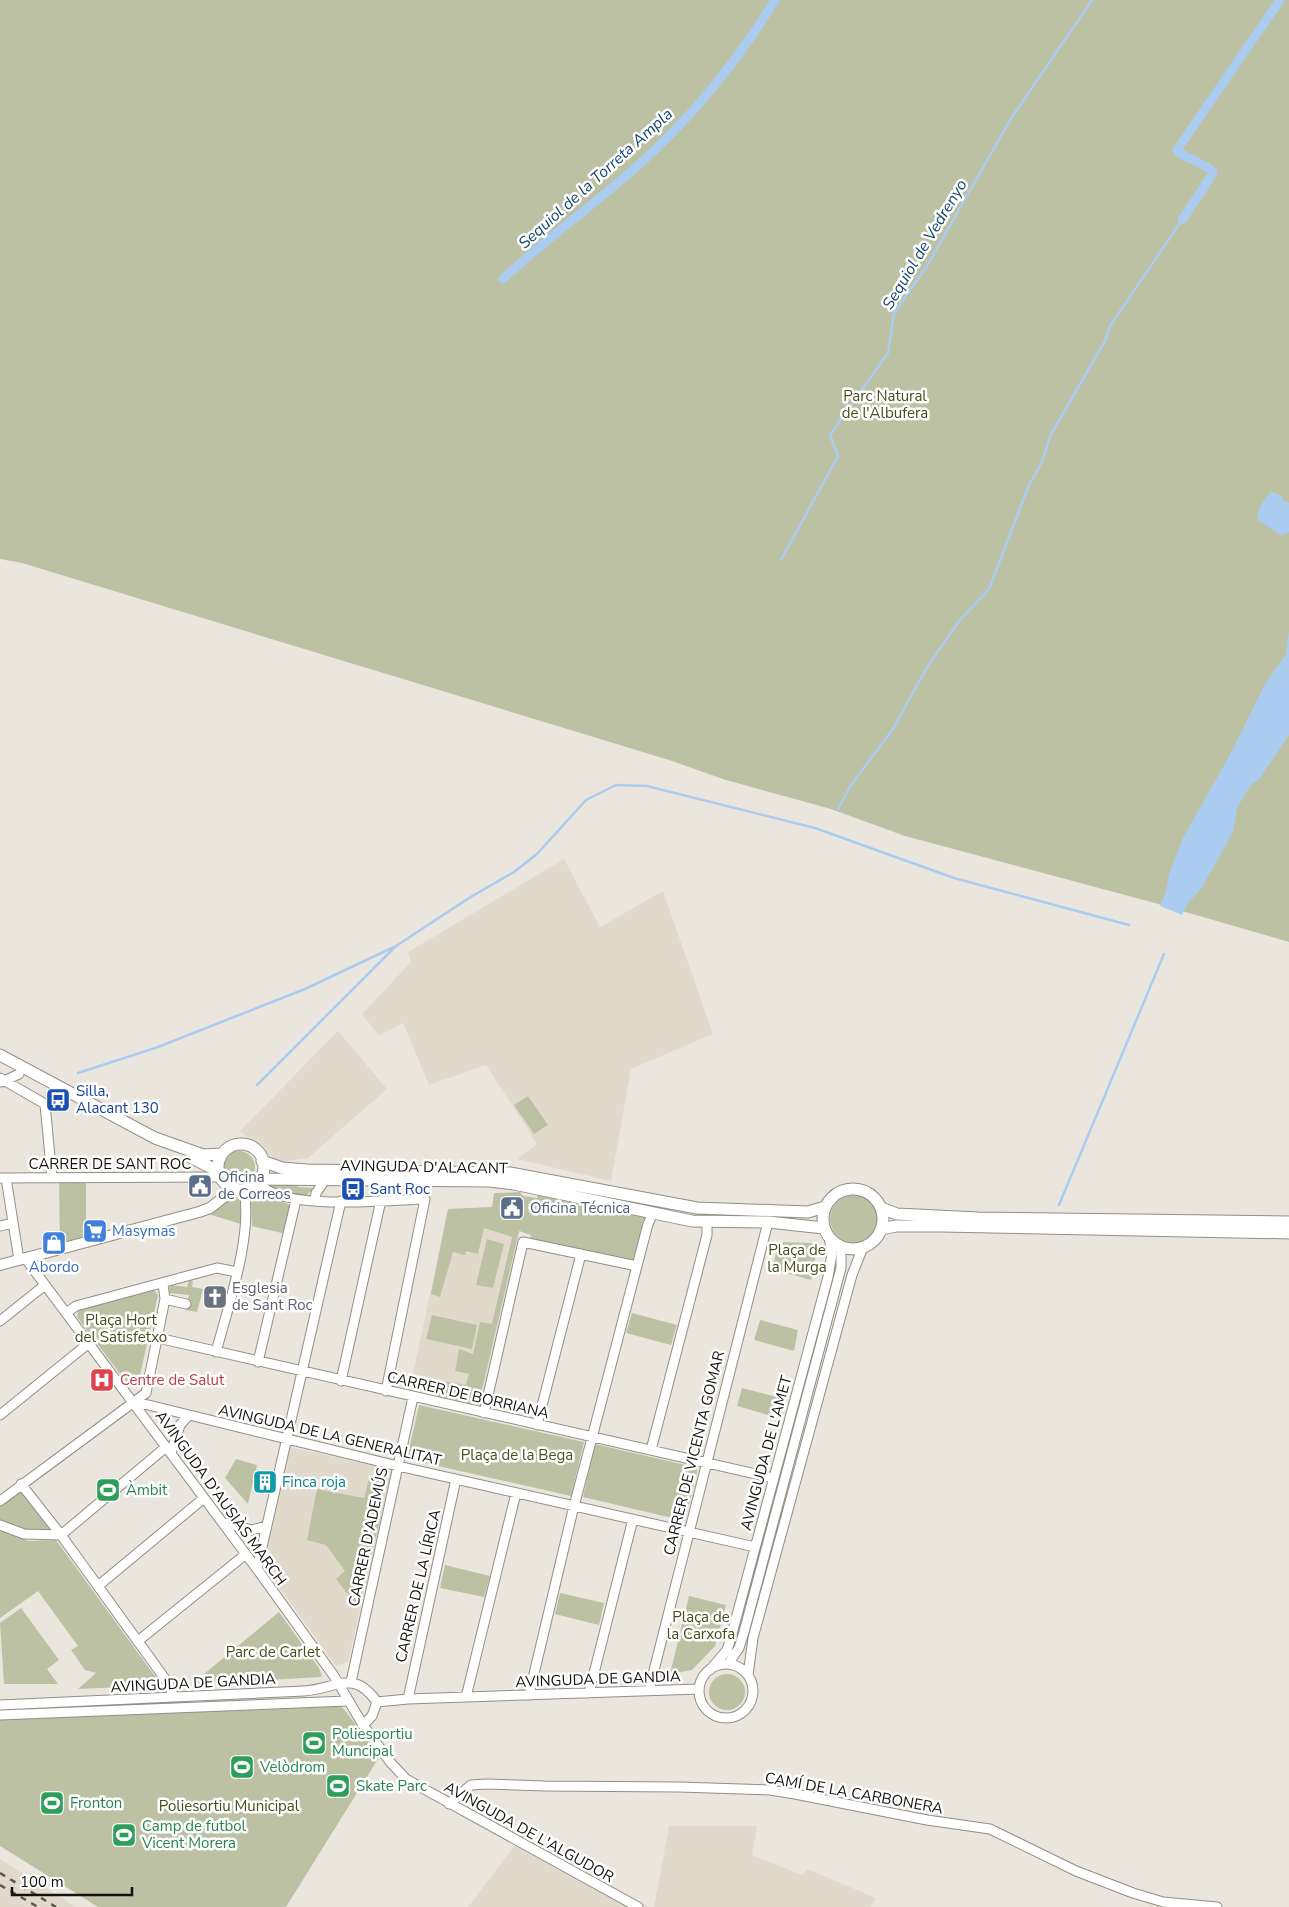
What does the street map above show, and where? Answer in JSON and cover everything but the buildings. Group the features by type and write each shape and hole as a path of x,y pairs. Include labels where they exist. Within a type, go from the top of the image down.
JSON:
{"main road":[{"path":"0,1055 155,1138 203,1155 222,1154 234,1146 248,1146 254,1149 262,1161 259,1180 239,1190 201,1161 145,1141 0,1064"},
{"path":"219,1174 222,1154"},
{"name":"AVINGUDA D'ALACANT","path":"262,1161 282,1168 306,1170 464,1170 510,1173 697,1208 808,1212 824,1207"},
{"name":"AVINGUDA D'ALACANT","path":"259,1180 489,1181 514,1184 692,1221 768,1222 826,1233"},
{"path":"881,1208 883,1218 881,1229 876,1238 863,1247 846,1248 838,1245 826,1233 822,1217 824,1207 830,1198 848,1188 868,1193 881,1208 897,1214 978,1218 1289,1222"},
{"path":"881,1229 896,1226 942,1226 1289,1233"}],"street":[{"path":"2,1081 19,1074"},
{"path":"2,1081 45,1104 52,1178"},
{"name":"CARRER DE SANT ROC","path":"3,1178 219,1174"},
{"path":"3,1178 22,1259"},
{"path":"259,1180 270,1193 296,1200 425,1199 386,1391"},
{"path":"315,1201 316,1193 325,1180"},
{"path":"0,1265 198,1212 210,1208 239,1190 247,1204 246,1220 237,1272 216,1352"},
{"path":"258,1362 296,1200"},
{"path":"341,1381 381,1200"},
{"path":"257,1568 341,1201"},
{"path":"529,1695 574,1506 637,1266 653,1213"},
{"path":"651,1450 707,1235 707,1221"},
{"name":"CARRER DE VICENTA GOMAR","path":"649,1690 768,1222"},
{"path":"0,1226 13,1223"},
{"name":"AVINGUDA DE L'AMET","path":"710,1670 726,1650 730,1641 830,1265 832,1254 826,1233"},
{"path":"484,1413 523,1242 637,1266"},
{"name":"AVINGUDA DE L'AMET","path":"728,1664 741,1643 841,1268 842,1258 838,1245"},
{"path":"748,1675 753,1638 852,1274 863,1247"},
{"path":"537,1425 581,1254"},
{"name":"AVINGUDA D'AUSIÀS MARCH","path":"22,1259 45,1285 257,1568 337,1683"},
{"path":"66,1313 76,1306 217,1268 237,1272"},
{"path":"0,1501 132,1401 146,1393 165,1299 163,1284"},
{"path":"0,1321 45,1285"},
{"path":"165,1299 186,1304"},
{"name":"CARRER DE BORRIANA","path":"158,1338 773,1478"},
{"path":"0,1415 89,1343"},
{"name":"CARRER D'ADEMÚS","path":"351,1682 413,1397"},
{"name":"AVINGUDA DE LA GENERALITAT","path":"132,1401 398,1466 755,1547"},
{"path":"0,1525 24,1534 61,1534 169,1450 180,1425 188,1416"},
{"name":"CARRER DE LA LÍRICA","path":"408,1699 456,1479"},
{"path":"21,1484 61,1534 138,1641 168,1683 174,1697"},
{"path":"466,1697 516,1493"},
{"path":"98,1586 204,1498"},
{"path":"589,1693 633,1520"},
{"path":"222,1522 252,1530 266,1526"},
{"path":"138,1641 246,1554"},
{"path":"728,1664 736,1666 748,1675 753,1685 751,1702 746,1710 731,1718 723,1718 707,1710 702,1703 699,1689 702,1680 710,1670 728,1664"},
{"path":"351,1682 370,1692 377,1702 372,1716 363,1725"},
{"name":"AVINGUDA DE GANDIA","path":"0,1705 314,1691 337,1683 351,1682"},
{"name":"AVINGUDA DE L'ALGUDOR","path":"337,1683 363,1725 391,1763 406,1779 448,1804 638,1907"},
{"name":"AVINGUDA DE GANDIA","path":"377,1702 408,1699 699,1689"},
{"name":"AVINGUDA DE GANDIA","path":"0,1715 348,1701"},
{"name":"CAMÍ DE LA CARBONERA","path":"448,1804 471,1785 488,1784 770,1790 927,1820 990,1829 1076,1870 1133,1893 1163,1902 1217,1907"}],"shaded area":[{"path":"564,859 600,927 663,891 713,1034 631,1069 611,1181 517,1159 537,1144 486,1065 429,1085 403,1023 379,1036 362,1014 411,962 408,952"},
{"path":"338,1031 387,1089 308,1158 278,1162 240,1131"},
{"path":"498,1207 522,1221 480,1403 473,1406 435,1396 439,1380 413,1374 448,1209"},
{"path":"290,1447 392,1470 348,1662 336,1666 263,1565"},
{"path":"669,1826 757,1826 752,1855 802,1875 807,1869 876,1898 871,1907 654,1907"},
{"path":"521,1837 649,1907 468,1907"},
{"path":"0,1859 76,1907 0,1907"}],"green space":[{"name":"Parc Natural de l'Albufera","path":"0,0 1289,0 1289,942 1151,902 905,836 831,809 726,780 669,760 22,563 0,559"},
{"path":"528,1096 548,1125 534,1134 514,1105"},
{"path":"239,1151 245,1152 250,1156 254,1161 254,1173 250,1178 245,1182 239,1183 233,1182 228,1178 224,1173 223,1167 224,1161 228,1156 233,1152"},
{"path":"59,1178 86,1178 86,1241 60,1249"},
{"path":"301,1183 297,1187 315,1188 304,1197 289,1196 263,1184"},
{"path":"539,1189 653,1213 637,1266 529,1243 531,1235 519,1231 479,1402 472,1404 438,1396 442,1381 466,1385 469,1374 455,1371 459,1349 473,1354 480,1322 492,1324 512,1237 484,1228 478,1254 466,1251 465,1255 453,1252 440,1297 431,1294 448,1209 492,1207 494,1193 520,1192 523,1196 537,1198"},
{"path":"260,1192 290,1205 291,1210 286,1234 252,1226 251,1196"},
{"path":"230,1195 241,1198 241,1224 211,1215 211,1211"},
{"path":"849,1195 859,1195 871,1202 878,1214 878,1224 871,1236 859,1243 849,1243 841,1239 834,1232 830,1224 830,1214 834,1206 841,1199"},
{"path":"487,1239 504,1244 493,1288 476,1285"},
{"name":"Plaça de la Murga","path":"779,1242 812,1243 816,1254 811,1280 772,1269"},
{"path":"191,1280 193,1282 192,1287 203,1289 197,1312 185,1310 189,1295 169,1293 170,1285 187,1287"},
{"name":"Plaça Hort del Satisfetxo","path":"153,1289 158,1295 138,1384 130,1387 77,1317 79,1308"},
{"path":"632,1313 677,1325 671,1345 626,1333"},
{"path":"432,1315 477,1325 472,1349 426,1339"},
{"path":"760,1320 798,1330 794,1351 754,1340"},
{"path":"742,1388 781,1398 775,1417 737,1406"},
{"name":"Plaça de la Bega","path":"419,1405 584,1442 571,1496 407,1459"},
{"name":"Plaça de la Bega","path":"595,1444 698,1468 685,1521 583,1497"},
{"path":"236,1459 257,1465 248,1504 225,1478"},
{"path":"370,1475 382,1479 374,1514 381,1516 358,1608 336,1579 345,1571 326,1545 307,1540 317,1489 364,1498"},
{"path":"20,1488 54,1532 10,1528 0,1521 0,1504"},
{"path":"0,1530 29,1541 56,1540 157,1679 144,1686 78,1689 96,1673 85,1670 71,1650 78,1646 38,1591 0,1618"},
{"path":"445,1565 490,1576 484,1597 440,1588"},
{"path":"560,1593 604,1603 599,1625 555,1614"},
{"name":"Plaça de la Carxofa","path":"689,1596 726,1605 715,1646 692,1670 670,1674"},
{"path":"21,1608 59,1660 47,1669 58,1684 4,1684 0,1623"},
{"name":"Parc de Carlet","path":"279,1612 319,1668 322,1677 192,1684"},
{"path":"727,1674 740,1679 745,1692 740,1705 727,1710 714,1705 709,1692 714,1679"},
{"name":"Poliesortiu Municipal","path":"334,1701 343,1708 380,1756 286,1907 98,1907 0,1846 0,1718"}],"water":[{"path":"1271,492 1282,496 1282,500 1289,503 1289,532 1282,536 1257,519 1260,507"},
{"path":"1289,630 1289,735 1260,778 1250,786 1237,808 1233,832 1201,889 1188,903 1182,915 1160,906 1166,892 1169,874 1183,838 1232,751 1265,684 1286,654"}],"waterway":[{"name":"Sequiol de la Torreta Ampla","path":"503,279 542,244 624,178 678,127 723,75 775,0"},
{"name":"Sequiol de Vedrenyo","path":"781,560 838,456 830,435 888,353 894,313 927,266 1010,120 1092,0"},
{"path":"1213,173 1209,168 1179,153 1177,150 1280,0"},
{"path":"1182,220 1210,178"},
{"path":"838,809 851,785 893,729 926,669 959,621 989,589 1029,485 1042,462 1050,436 1105,341 1110,326 1182,220"},
{"path":"257,1085 396,946 469,898 514,872 537,854 586,800 616,785 647,786 815,828 954,878 1129,925"},
{"path":"78,1073 158,1047 305,989 394,947"},
{"path":"1059,1205 1164,954"}],"railway":[{"path":"0,1873 56,1907"},
{"path":"0,1885 38,1907"}],"place":[{"name":"Silla, Alacant 130","path":"58,1100"},
{"name":"Oficina de Correos","path":"200,1186"},
{"name":"Sant Roc","path":"353,1189"},
{"name":"Oficina Técnica","path":"512,1208"},
{"name":"Masymas","path":"95,1231"},
{"name":"Abordo","path":"54,1243"},
{"name":"Esglesia de Sant Roc","path":"215,1297"},
{"name":"Centre de Salut","path":"102,1380"},
{"name":"Finca roja","path":"265,1482"},
{"name":"Àmbit","path":"108,1490"},
{"name":"Poliesportiu Muncipal","path":"314,1743"},
{"name":"Velòdrom","path":"242,1767"},
{"name":"Skate Parc","path":"338,1786"},
{"name":"Fronton","path":"52,1803"},
{"name":"Camp de futbol Vicent Morera","path":"124,1835"}]}
